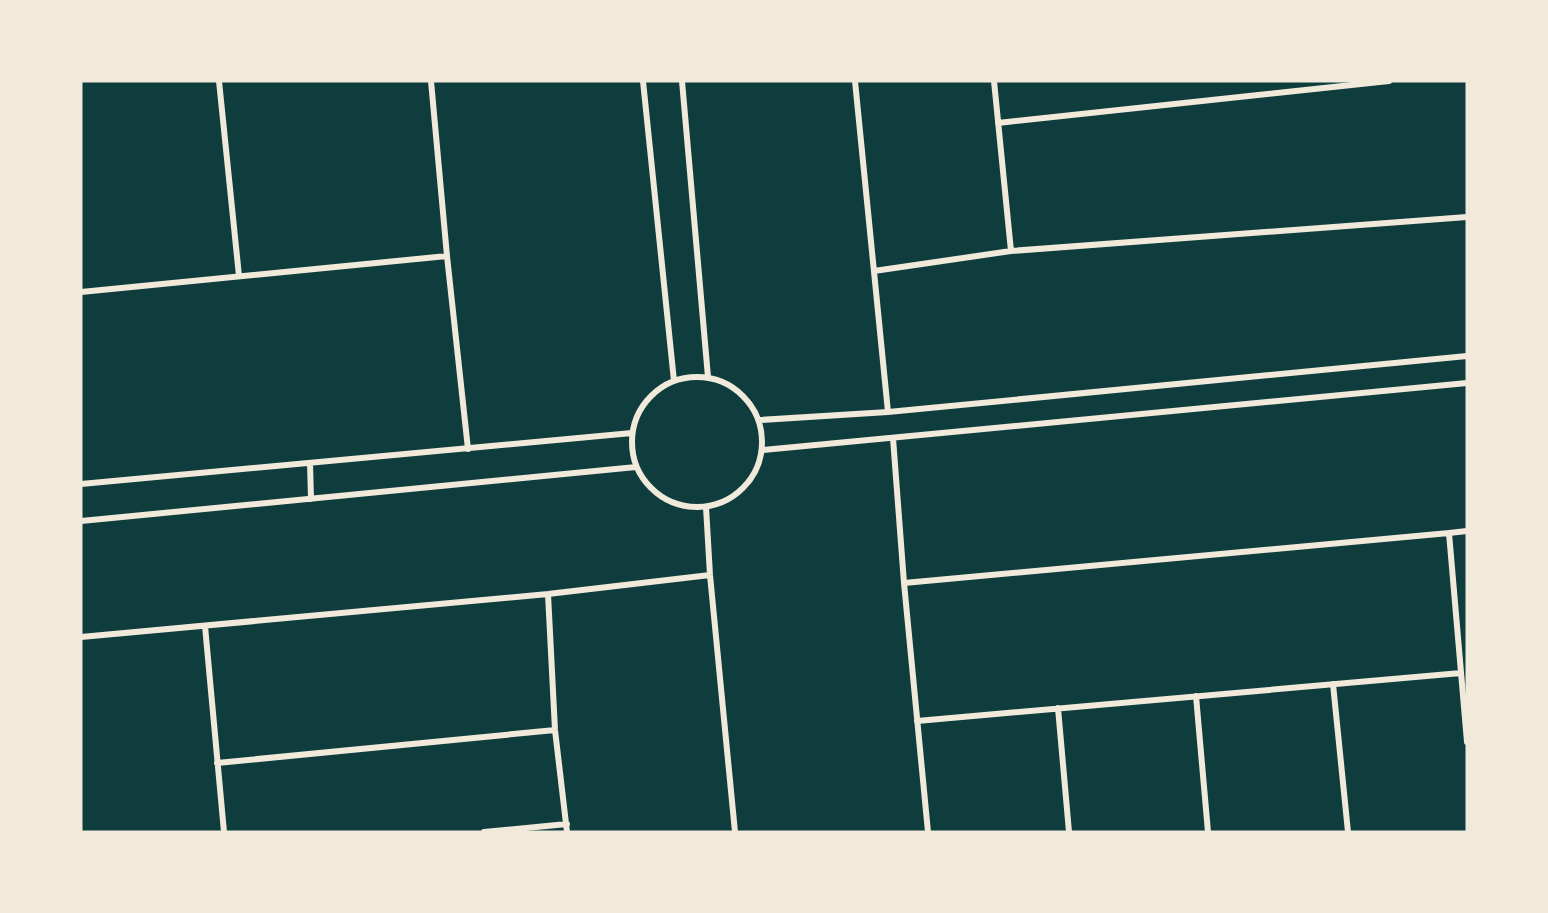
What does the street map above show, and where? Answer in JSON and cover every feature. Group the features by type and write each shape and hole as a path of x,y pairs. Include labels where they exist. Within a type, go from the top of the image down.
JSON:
{"street":[{"path":"219,81 239,276"},
{"path":"431,81 468,449"},
{"path":"643,81 675,381"},
{"path":"682,81 708,377"},
{"path":"855,81 888,412"},
{"path":"994,81 1011,251"},
{"path":"999,123 1389,81"},
{"path":"874,271 1011,251 1467,217"},
{"path":"81,292 447,256"},
{"path":"759,420 888,412 1467,356"},
{"path":"708,377 725,382 740,392 752,405 759,420 763,435 763,450 757,471 744,488 726,501 705,507 688,507 672,503 657,494 645,482 636,467 632,450 632,433 637,416 646,401 659,389 675,381 708,377"},
{"path":"763,450 1467,383"},
{"path":"81,484 632,433"},
{"path":"893,438 928,832"},
{"path":"310,463 311,499"},
{"path":"81,521 636,467"},
{"path":"705,507 735,832"},
{"path":"904,582 1467,531"},
{"path":"1449,533 1467,742"},
{"path":"81,637 548,594 710,575"},
{"path":"548,594 555,730 567,832"},
{"path":"205,626 224,832"},
{"path":"917,721 1461,673"},
{"path":"1333,684 1348,832"},
{"path":"1196,696 1208,832"},
{"path":"1058,708 1069,832"},
{"path":"217,763 555,730"},
{"path":"484,832 567,824"}]}
